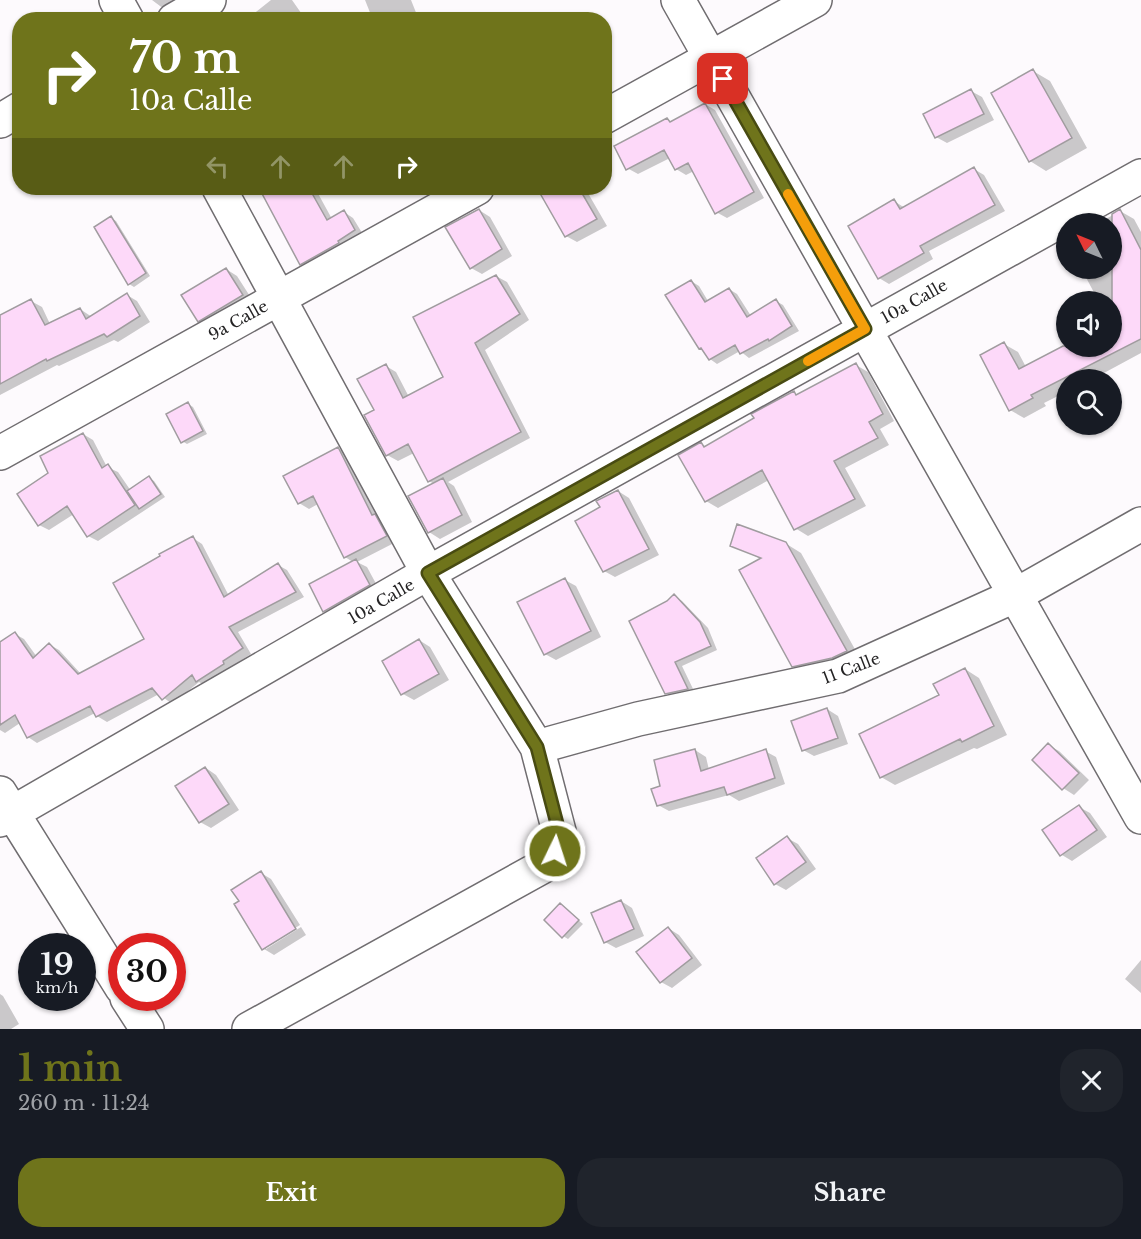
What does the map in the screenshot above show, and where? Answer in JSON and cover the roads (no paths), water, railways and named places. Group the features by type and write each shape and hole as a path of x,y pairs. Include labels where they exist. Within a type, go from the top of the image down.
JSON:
{"street":[{"path":"188,12 209,0"},
{"path":"678,0 1141,817"},
{"path":"612,113 815,0"},
{"name":"10a Calle","path":"4,809 1141,176"},
{"path":"223,195 428,573 537,747 561,839 549,863 249,1029"},
{"name":"9a Calle","path":"0,453 464,195"},
{"name":"11 Calle","path":"537,747 638,719 838,676 1014,596 1141,524"},
{"path":"4,809 108,967"},
{"path":"135,1011 147,1029"}]}
